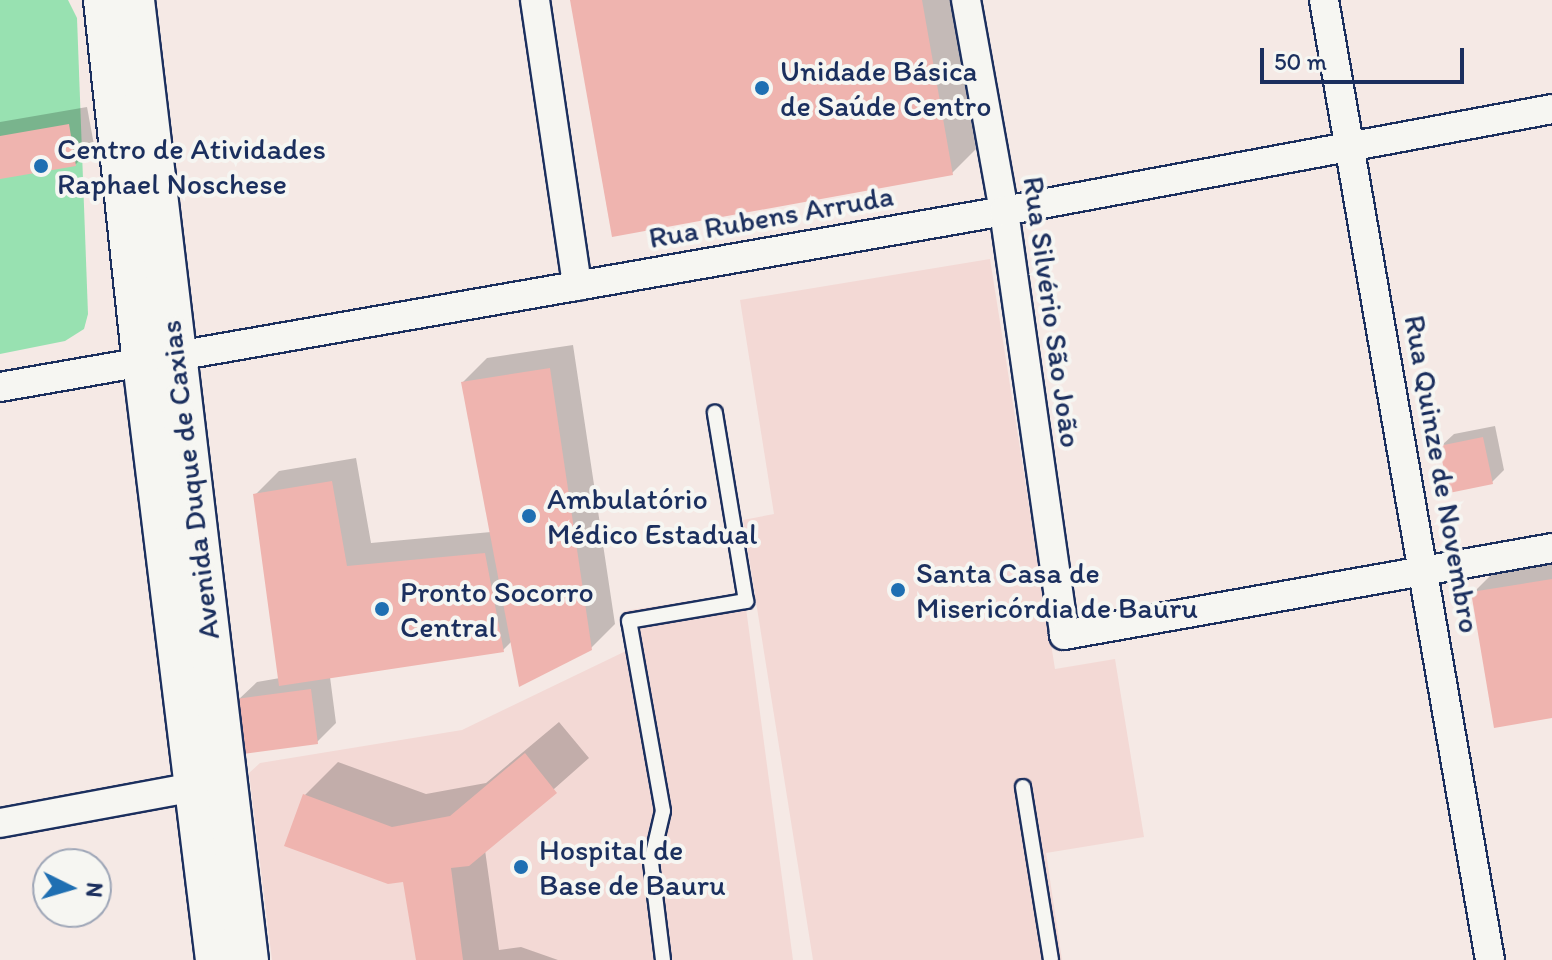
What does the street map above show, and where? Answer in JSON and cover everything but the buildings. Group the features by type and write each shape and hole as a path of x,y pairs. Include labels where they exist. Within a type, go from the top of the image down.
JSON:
{"main road":[{"name":"Avenida Duque de Caxias","path":"104,0 248,960"},
{"name":"Avenida Duque de Caxias","path":"134,0 159,359 195,787 216,960"}],"street":[{"path":"535,0 577,286"},
{"name":"Rua Silvério São João","path":"966,0 1004,211 1064,635 1425,570"},
{"name":"Rua Quinze de Novembro","path":"1324,0 1425,570 1490,960"},
{"name":"Rua Rubens Arruda","path":"0,387 1004,211 1552,109"},
{"path":"1425,570 1552,548"},
{"path":"0,823 195,787"}],"lane":[{"path":"663,960 651,862 663,811 629,621 746,601 715,413"},
{"path":"1023,787 1051,960"}],"shaded area":[{"name":"Santa Casa de Misericórdia de Bauru","path":"990,259 1055,669 1115,659 1144,837 1046,853 1062,960 813,960 743,520 774,514 740,300"},
{"name":"Hospital de Base de Bauru","path":"744,593 793,960 272,960 249,773 260,763 462,730 628,650 624,611"}],"green space":[{"name":"Centro de Atividades Raphael Noschese","path":"0,0 68,0 77,18 88,314 84,329 65,341 0,354"}],"place":[{"name":"Unidade Básica de Saúde Centro","path":"762,88"},
{"name":"Centro de Atividades Raphael Noschese","path":"41,166"},
{"name":"Ambulatório Médico Estadual","path":"529,516"},
{"name":"Santa Casa de Misericórdia de Bauru","path":"898,590"},
{"name":"Pronto Socorro Central","path":"382,609"},
{"name":"Hospital de Base de Bauru","path":"521,867"}]}
